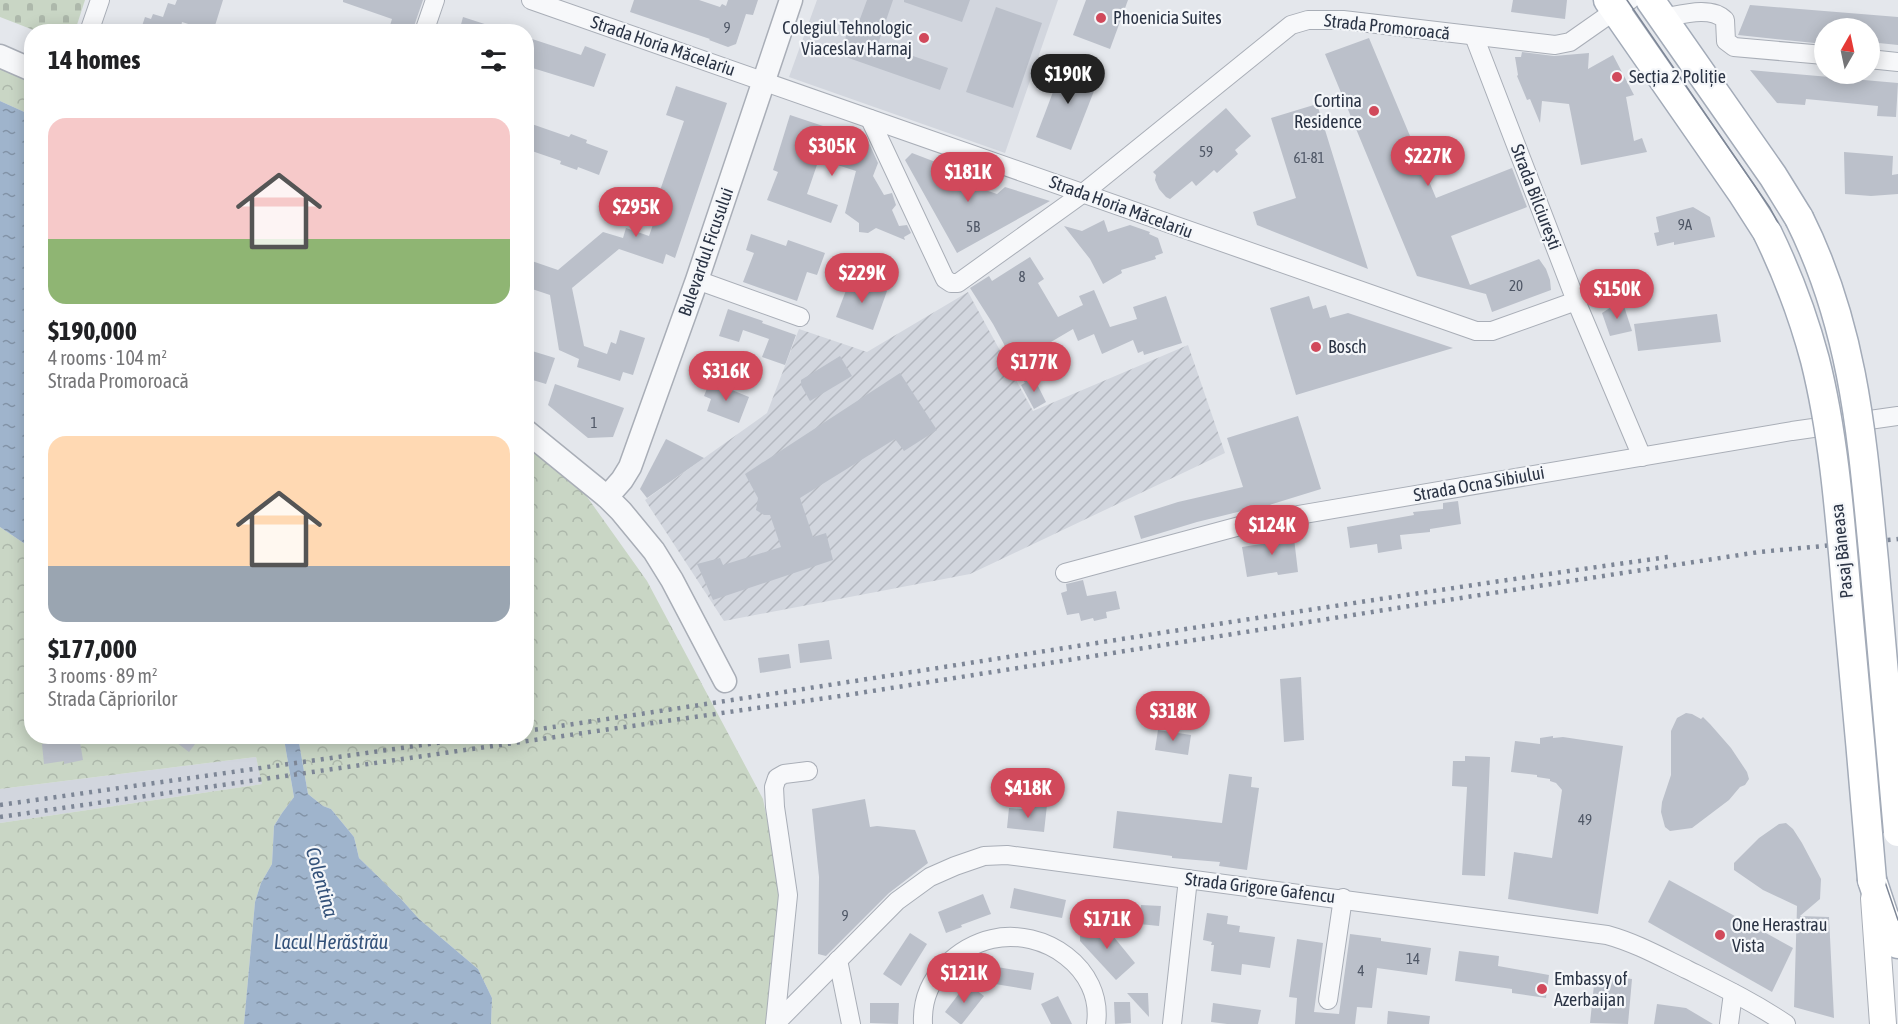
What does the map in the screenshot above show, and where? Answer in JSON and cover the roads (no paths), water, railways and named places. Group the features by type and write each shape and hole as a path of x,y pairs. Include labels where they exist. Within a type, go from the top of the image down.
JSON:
{"main road":[{"name":"Pasaj Băneasa","path":"1618,3 1767,232 1799,309 1815,360 1826,420 1844,567 1872,880 1884,916 1898,944"},
{"name":"Pasaj Băneasa","path":"1656,9 1773,176 1798,218 1815,250 1842,330 1853,380 1867,486 1898,832"},
{"path":"1872,880 1883,1024"}],"street":[{"path":"92,24 100,0"},
{"path":"427,24 435,0"},
{"name":"Strada Horia Măcelariu","path":"531,0 1476,331 1492,331 1576,301"},
{"name":"Bulevardul Ficusului","path":"607,497 630,467 697,280 791,0"},
{"name":"Strada Promoroacă","path":"870,119 945,279 951,283 958,283 1082,194 1291,25 1308,20 1343,20 1546,45 1562,45 1577,37 1618,3"},
{"path":"1656,9 1717,15 1725,20 1726,41 1734,47 1814,54"},
{"name":"Strada Bilciurești","path":"1474,36 1576,301 1641,457"},
{"path":"0,56 24,66"},
{"path":"1880,60 1898,62"},
{"path":"697,280 800,317"},
{"name":"Strada Ocna Sibiului","path":"1065,573 1251,523 1792,431 1898,416"},
{"path":"534,438 607,497 637,530 663,565 725,681"},
{"path":"775,1024 788,895 774,788 777,778 784,774 808,771"},
{"name":"Strada Grigore Gafencu","path":"775,1024 897,901 930,877 955,866 984,856 1007,855 1607,935 1629,941 1762,1008 1786,1024"},
{"path":"1172,1024 1188,879"},
{"path":"1328,1000 1343,898"},
{"path":"923,1024 927,993 937,974 970,946 1012,936 1031,938 1050,946 1067,956 1081,970 1090,985 1095,1000 1097,1016 1095,1024"},
{"path":"838,960 851,1024"},
{"path":"1729,1024 1733,993"}],"water":[{"path":"0,101 24,112 24,543 0,527"},
{"name":"Lacul Herăstrău","path":"285,744 299,744 308,794 323,806 331,809 354,837 359,858 419,919 478,969 492,998 491,1024 244,1024 255,902 261,883 272,864 274,826 294,797"}],"tram line":[{"path":"1627,0 1770,208 1784,235 1806,290 1829,378 1840,437 1883,876 1898,920"}],"railway":[{"path":"534,740 847,695 1759,552 1898,539"},
{"path":"534,730 1668,557"},
{"path":"0,805 430,744"},
{"path":"0,817 507,744"}],"place":[{"name":"Phoenicia Suites","path":"1101,18"},
{"name":"Colegiul Tehnologic Viaceslav Harnaj","path":"924,38"},
{"name":"Secția 2 Poliție","path":"1617,77"},
{"name":"Cortina Residence","path":"1374,111"},
{"name":"Bosch","path":"1316,347"},
{"name":"One Herastrau Vista","path":"1720,935"},
{"name":"Embassy of Azerbaijan","path":"1542,989"}],"water label":[{"name":"Colentina","path":"322,882"}]}
